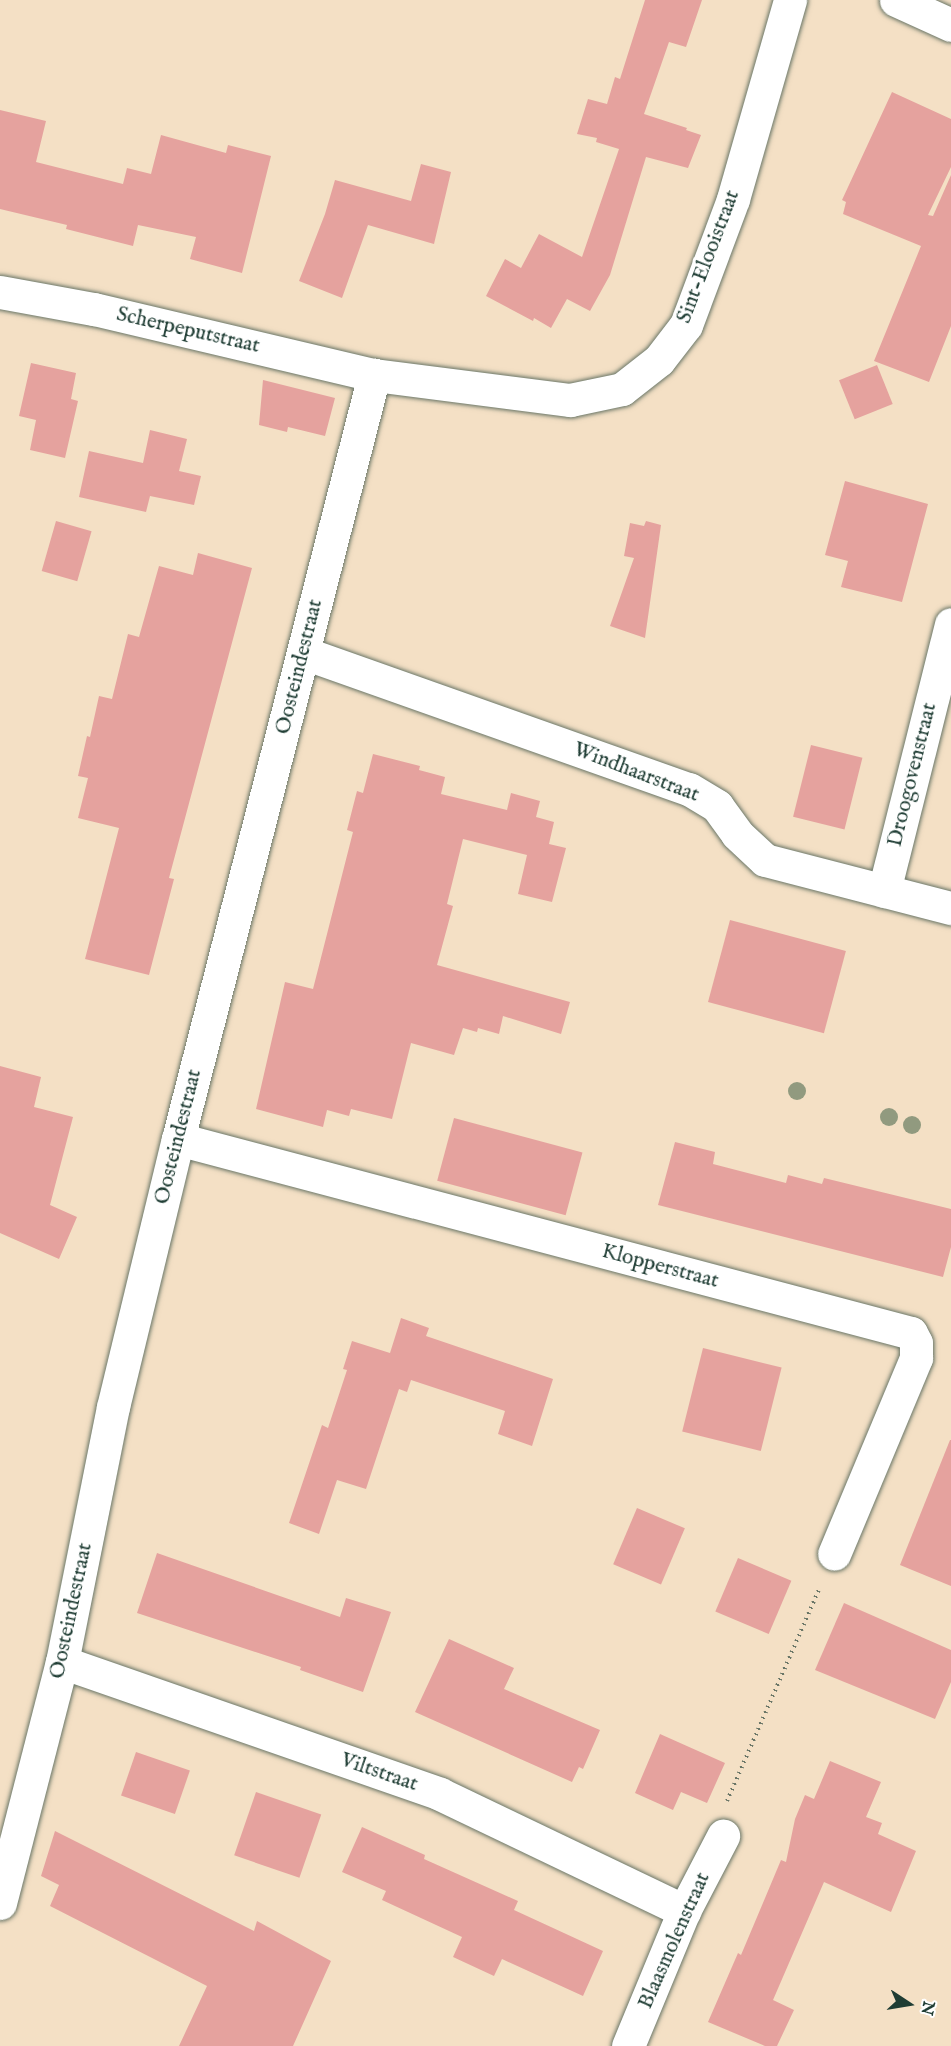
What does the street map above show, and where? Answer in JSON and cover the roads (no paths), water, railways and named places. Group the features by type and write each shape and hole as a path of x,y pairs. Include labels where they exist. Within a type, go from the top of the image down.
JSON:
{"street":[{"name":"Sint-Elooistraat","path":"374,375 570,400 622,389 659,360 686,325 733,199 790,0"},
{"path":"896,0 951,25"},
{"name":"Scherpeputstraat","path":"0,292 94,309 374,375"},
{"name":"Oosteindestraat","path":"0,1903 62,1662 113,1407 178,1139 374,375"},
{"name":"Droogovenstraat","path":"884,891 951,624"},
{"name":"Windhaarstraat","path":"304,653 689,789 717,807 737,834 765,860 951,908"},
{"name":"Klopperstraat","path":"178,1139 910,1334 916,1342 916,1358 834,1554"},
{"name":"Viltstraat","path":"62,1662 440,1794 684,1911"},
{"name":"Blaasmolenstraat","path":"628,2046 684,1911 723,1836"}]}
